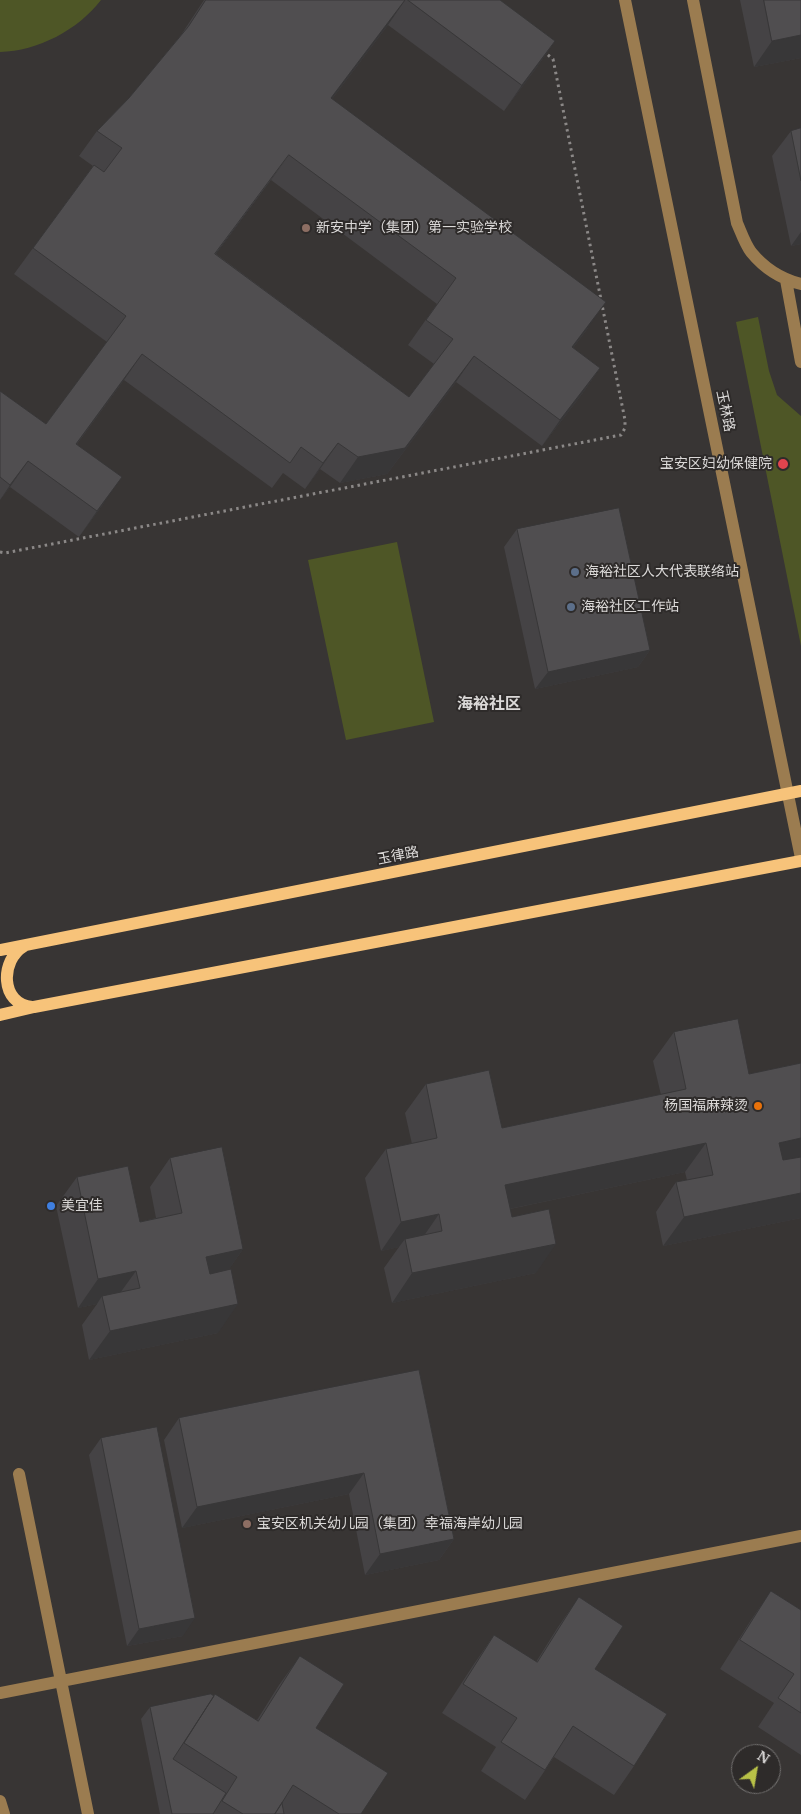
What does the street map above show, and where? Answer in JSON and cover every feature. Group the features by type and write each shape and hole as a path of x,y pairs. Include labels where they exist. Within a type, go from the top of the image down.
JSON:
{"main road":[{"name":"玉律路","path":"0,950 801,792"},
{"path":"0,1016 34,1007 801,860"},
{"path":"24,946 17,949 7,965 5,976 7,986 12,995 19,1002 34,1007"}],"street":[{"name":"玉林路","path":"625,0 801,860"},
{"path":"693,0 737,223 750,251 770,270 786,280 801,284"},
{"path":"786,280 801,362"},
{"path":"19,1474 88,1814"},
{"path":"0,1693 801,1536"},
{"path":"0,1801 4,1814"}],"path":[{"path":"0,552 14,551 621,435 625,428 625,420 553,59 538,47"}],"green space":[{"path":"0,0 101,0 81,21 56,37 29,48 0,52"},
{"path":"758,317 769,371 777,395 801,416 801,646 736,322"},
{"path":"397,542 434,722 346,740 308,560"}],"building":[{"path":"206,0 405,0 331,98 606,302 572,347 600,368 560,420 474,356 405,448 358,457 338,443 323,463 301,447 290,463 142,354 76,444 122,477 97,511 28,461 10,485 0,477 0,391 46,424 126,316 33,248 94,165 104,172 122,148 97,131 129,98 188,27","holes":["289,155 456,278 426,320 453,339 409,397 215,254"]},
{"path":"408,0 500,0 555,41 522,85"},
{"path":"764,0 801,0 801,35 772,41"},
{"path":"801,128 801,181 791,131"},
{"name":"海裕社区工作站","path":"619,508 650,650 548,672 517,529"},
{"path":"738,1019 749,1074 801,1063 801,1138 779,1143 783,1160 801,1157 801,1193 684,1217 676,1182 713,1175 706,1143 505,1185 512,1217 549,1209 556,1244 412,1273 405,1239 442,1231 439,1214 401,1222 386,1149 437,1138 426,1084 489,1070 502,1128 686,1089 674,1032"},
{"path":"222,1147 243,1249 206,1257 210,1274 231,1269 238,1304 110,1331 102,1296 140,1288 136,1271 98,1279 77,1177 128,1166 140,1222 182,1213 170,1158"},
{"path":"419,1370 454,1539 380,1554 364,1473 197,1507 179,1418"},
{"path":"157,1427 195,1618 139,1629 101,1438"},
{"path":"771,1591 801,1610 801,1713 778,1698 794,1674 740,1640"},
{"path":"579,1597 623,1626 595,1669 667,1714 634,1766 573,1726 545,1770 501,1742 517,1718 463,1684 494,1635 537,1662"},
{"path":"300,1656 344,1684 316,1728 388,1773 361,1814 339,1814 293,1785 275,1814 243,1814 222,1801 237,1777 184,1743 215,1694 258,1721"},
{"path":"211,1694 214,1696 173,1759 226,1793 213,1814 172,1814 150,1707"},
{"path":"282,1803 284,1814 275,1814"}],"place":[{"name":"新安中学（集团）第一实验学校","path":"306,228"},
{"name":"宝安区妇幼保健院","path":"783,464"},
{"name":"海裕社区人大代表联络站","path":"575,572"},
{"name":"海裕社区工作站","path":"571,607"},
{"name":"杨国福麻辣烫","path":"758,1106"},
{"name":"美宜佳","path":"51,1206"},
{"name":"宝安区机关幼儿园（集团）幸福海岸幼儿园","path":"247,1524"}],"district":[{"name":"海裕社区","path":"489,704"}]}
